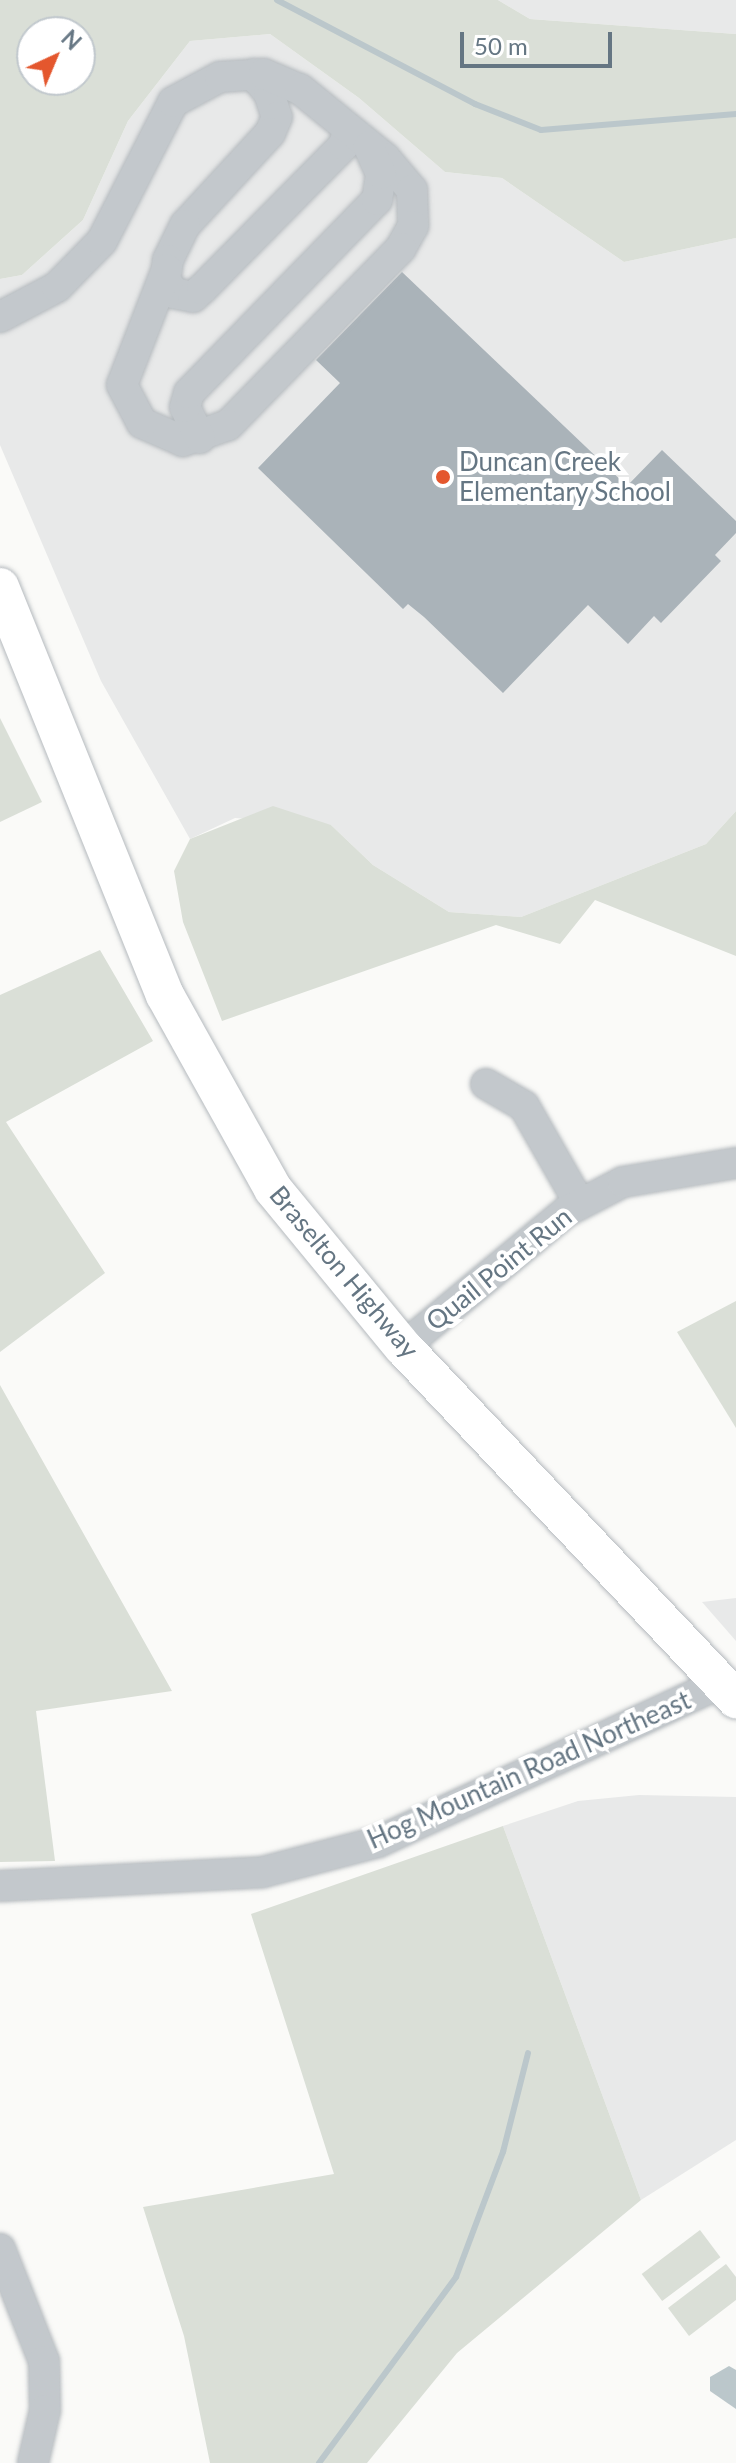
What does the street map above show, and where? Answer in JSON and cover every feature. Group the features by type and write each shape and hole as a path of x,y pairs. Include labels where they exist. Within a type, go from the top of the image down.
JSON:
{"main road":[{"name":"Braselton Highway","path":"0,587 165,995 217,1098 273,1189 403,1347 729,1691"}],"street":[{"path":"0,317 57,287 102,241 173,102 220,77 253,74 300,89 367,144 412,190 416,209 401,248 228,425 200,438 161,436 142,423 122,385 185,225 270,133 277,117 269,93 253,74"},
{"path":"167,269 174,293 193,297 344,145 367,144"},
{"path":"200,438 185,407 189,393 377,200 381,174 367,144"},
{"path":"486,1084 524,1106 580,1204"},
{"name":"Quail Point Run","path":"403,1347 505,1258 580,1204 623,1182 736,1163"},
{"name":"Hog Mountain Road Northeast","path":"0,1886 263,1872 378,1842 729,1691"},
{"path":"0,2249 44,2361 45,2410 33,2463"}],"shaded area":[{"path":"0,0 498,0 530,19 736,34 736,238 624,262 502,178 445,172 359,98 270,34 190,41 128,121 83,220 22,275 0,279"},
{"path":"498,0 736,0 736,34 530,19"},
{"path":"270,34 359,98 445,172 502,178 624,262 736,238 736,811 706,844 521,917 449,912 373,865 331,825 235,818 190,839 101,681 0,445 0,279 22,275 83,220 128,121 190,41"},
{"path":"0,718 42,802 0,822"},
{"path":"273,806 331,825 373,865 449,912 521,917 706,844 736,811 736,956 595,900 560,944 496,925 222,1021 183,922 174,871 190,839"},
{"path":"100,950 153,1041 6,1122 105,1273 0,1352 0,995"},
{"path":"736,1301 736,1428 677,1332"},
{"path":"0,1385 172,1691 36,1711 55,1861 0,1862"},
{"path":"736,1598 736,1641 702,1602"},
{"path":"639,1795 736,1797 736,2140 641,2200 503,1826 578,1801"},
{"path":"503,1826 641,2200 457,2353 367,2463 210,2463 184,2336 143,2207 334,2174 251,1914"},
{"path":"700,2230 720,2257 662,2301 642,2274"},
{"path":"726,2264 736,2277 736,2300 689,2336 668,2308"},
{"path":"729,2366 736,2370 736,2409 710,2391 710,2377"}],"building":[{"name":"Duncan Creek Elementary School","path":"402,272 627,486 662,450 736,521 736,533 715,555 721,561 661,623 654,616 628,644 588,605 503,693 424,617 408,604 403,609 258,468 340,383 316,360"}],"waterway":[{"path":"277,0 475,104 541,130 736,114"},
{"path":"319,2463 456,2277 503,2152 528,2053"}],"place":[{"name":"Duncan Creek Elementary School","path":"443,477"}]}
